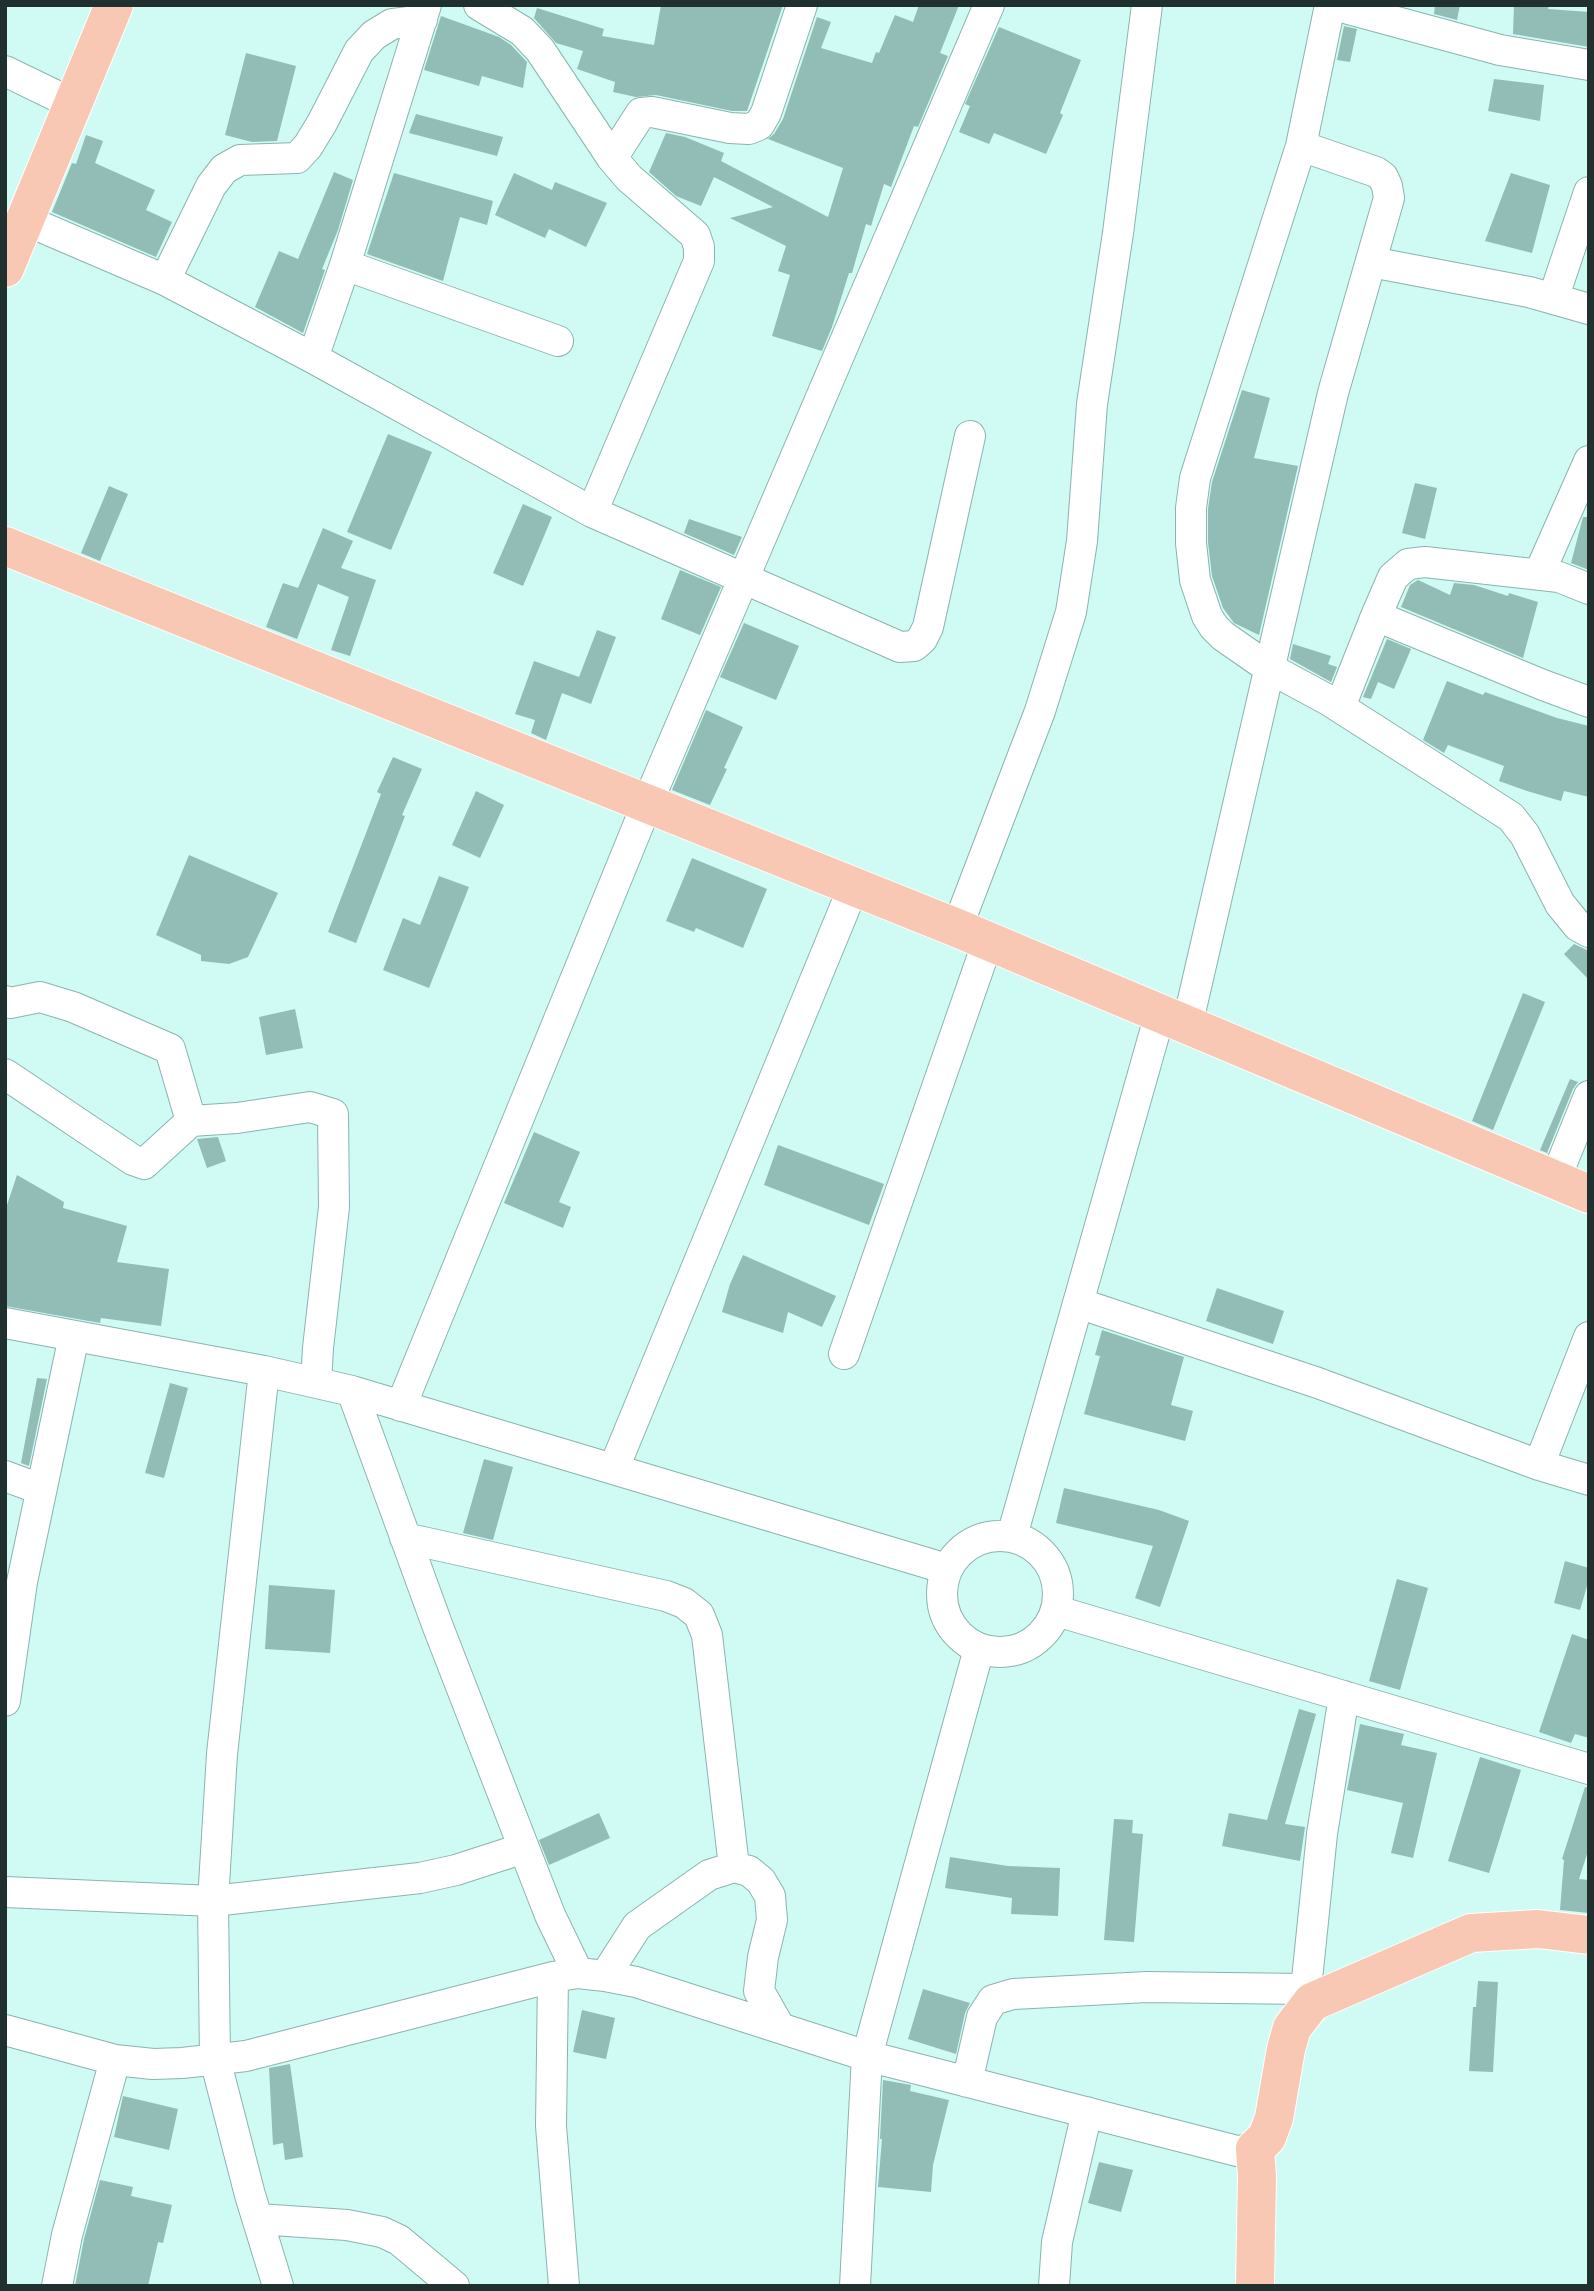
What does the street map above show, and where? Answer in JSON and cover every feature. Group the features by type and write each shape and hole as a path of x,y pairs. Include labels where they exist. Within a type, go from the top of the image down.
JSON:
{"main road":[{"path":"5,268 114,5"},
{"path":"5,545 972,935 1572,1187"},
{"path":"1255,2286 1255,2149 1268,2137 1275,2118 1292,2028 1309,1996 1471,1933 1538,1929 1589,1935"}],"street":[{"path":"479,5 522,31 540,50 612,158 629,178 695,235 699,247 699,261 592,512"},
{"path":"612,158 641,114 652,112 730,128 749,129 759,125 766,113 802,5"},
{"path":"401,1406 647,804 989,5"},
{"path":"844,1354 1071,611 1082,541 1092,404 1118,233 1147,5"},
{"path":"1589,65 1500,50 1339,6 1301,146 1206,440 1195,478 1191,508 1195,580 1207,616 1214,627 1269,668 1340,707 1511,817 1525,835 1560,904 1578,926 1589,932"},
{"path":"313,358 424,13"},
{"path":"165,280 211,186 224,169 240,160 297,159 322,123 359,51 374,35 392,24 424,13"},
{"path":"5,71 73,104"},
{"path":"1012,1536 1078,1303 1174,1020 1269,668 1333,393 1389,198 1383,177 1376,172 1301,146"},
{"path":"1553,299 1589,192"},
{"path":"25,220 165,280 313,358 592,512 900,647 914,646 922,639 928,626 970,436"},
{"path":"1371,262 1529,292 1589,309"},
{"path":"345,265 558,341"},
{"path":"1539,574 1589,461"},
{"path":"1340,707 1394,577 1408,564 1425,562 1539,574 1559,577 1589,589"},
{"path":"1376,616 1589,702"},
{"path":"614,1468 853,888"},
{"path":"5,1000 10,1003 40,998 74,1007 170,1049 191,1121"},
{"path":"5,1074 133,1160 144,1164 191,1121 237,1118 310,1107 333,1114 334,1207 317,1348 316,1382"},
{"path":"1572,1187 1589,1096"},
{"path":"1078,1303 1318,1383 1539,1465 1589,1480"},
{"path":"5,1323 264,1371 352,1391 947,1569"},
{"path":"5,1701 14,1632 40,1489 74,1336"},
{"path":"1539,1465 1589,1337"},
{"path":"264,1371 222,1754 213,1901 215,2060 278,2286"},
{"path":"352,1391 405,1538 550,1915 579,1975 551,2126 564,2286"},
{"path":"5,1476 40,1489"},
{"path":"992,1535 1012,1536 1030,1542 1045,1555 1055,1572 1059,1591 1057,1611 1048,1628 1034,1642 1017,1650 998,1653 979,1649 963,1639 950,1624 943,1606 942,1587 947,1569 958,1553 974,1541 992,1535"},
{"path":"405,1538 666,1596 684,1602 699,1615 707,1634 734,1867"},
{"path":"1057,1611 1589,1769"},
{"path":"855,2286 867,2056 979,1649"},
{"path":"967,2082 982,2017 993,2000 1013,1994 1147,1987 1309,1996 1322,1834 1344,1696"},
{"path":"5,1892 213,1901 420,1878 456,1870 524,1848"},
{"path":"579,1975 637,1926 709,1875 734,1867 749,1871 761,1881 770,1896 772,1920 763,1957 759,1991 780,2028"},
{"path":"5,2030 115,2060 153,2064 215,2060 246,2056 579,1975 636,1982 867,2056 1237,2151 1255,2149"},
{"path":"57,2286 67,2235 115,2060"},
{"path":"1054,2286 1057,2242 1087,2112"},
{"path":"258,2219 347,2225 382,2232 400,2240 454,2286"}],"building":[{"path":"661,5 783,5 747,111 732,111 656,95 636,97 613,92 615,82 577,69 583,51 556,43 534,18 537,8 604,29 602,36 654,45"},
{"path":"919,5 959,5 940,53 948,56 918,127 914,126 891,187 884,184 871,226 866,224 852,273 849,273 822,351 772,336 790,275 778,271 786,246 730,218 773,207 714,177 701,206 676,196 649,172 666,133 685,137 724,153 721,161 828,217 843,168 768,139 783,119 817,17 831,22 821,48 872,63 895,15 913,22"},
{"path":"1435,5 1460,5 1457,20 1434,14"},
{"path":"1514,5 1549,5 1548,9 1589,12 1589,47 1513,34"},
{"path":"441,16 499,37 511,45 527,62 523,88 482,76 479,86 424,70"},
{"path":"1344,26 1357,29 1350,62 1337,60"},
{"path":"999,27 1081,60 1060,113 1063,115 1046,154 994,133 989,144 959,132 970,106 965,104"},
{"path":"246,53 296,66 277,141 252,142 225,135"},
{"path":"1494,79 1544,85 1540,121 1488,111"},
{"path":"416,114 503,137 497,156 409,133"},
{"path":"86,135 103,141 95,163 155,190 146,210 172,222 156,257 52,212 72,163 76,164"},
{"path":"334,172 353,180 303,333 255,307 279,251 298,259"},
{"path":"394,173 493,201 487,225 460,217 443,281 367,254"},
{"path":"514,173 552,190 555,182 607,203 586,247 549,229 545,238 495,215"},
{"path":"1511,173 1550,185 1532,253 1485,241"},
{"path":"1242,390 1270,398 1254,458 1298,466 1259,635 1234,623 1223,608 1212,576 1208,542 1208,509 1212,482"},
{"path":"388,434 432,452 391,550 347,532"},
{"path":"1415,483 1437,488 1425,539 1402,533"},
{"path":"109,486 128,494 100,561 81,553"},
{"path":"523,504 552,517 523,586 493,573"},
{"path":"1583,517 1589,517 1589,570 1571,563"},
{"path":"689,519 742,537 734,555 684,533"},
{"path":"323,528 353,541 341,568 376,580 350,656 331,650 349,597 318,584 297,639 266,627 283,583 298,588"},
{"path":"680,570 721,587 700,635 661,619"},
{"path":"1418,580 1450,595 1454,583 1474,585 1538,602 1523,658 1401,607 1410,585"},
{"path":"744,623 799,646 776,700 720,677"},
{"path":"597,630 616,637 591,704 562,693 546,740 531,733 535,720 515,714 534,661 579,677"},
{"path":"1387,639 1411,649 1394,689 1378,682 1371,699 1363,697"},
{"path":"1293,644 1331,656 1328,664 1337,667 1331,682 1290,659"},
{"path":"1447,681 1483,695 1485,692 1557,718 1589,726 1589,797 1564,791 1561,801 1527,791 1499,781 1504,766 1448,745 1444,753 1423,740"},
{"path":"706,710 743,727 710,805 672,790"},
{"path":"393,757 422,769 402,815 405,816 356,943 328,932 381,794 377,792"},
{"path":"476,791 504,805 480,858 452,845"},
{"path":"189,855 278,893 248,957 229,964 201,961 201,955 156,935"},
{"path":"692,858 767,889 743,948 696,928 694,932 666,921"},
{"path":"439,876 469,887 429,988 383,970 403,918 420,925"},
{"path":"1574,944 1589,951 1589,980 1564,954"},
{"path":"1523,993 1545,1002 1493,1130 1472,1121"},
{"path":"295,1009 303,1048 266,1055 259,1017"},
{"path":"1570,1079 1578,1082 1547,1153 1540,1150"},
{"path":"534,1132 580,1152 559,1202 571,1207 563,1228 504,1203"},
{"path":"218,1137 226,1161 207,1168 197,1139"},
{"path":"778,1145 884,1184 869,1225 764,1185"},
{"path":"17,1175 64,1202 63,1208 127,1226 117,1262 169,1269 161,1326 101,1318 100,1323 5,1306 5,1211"},
{"path":"743,1255 836,1296 822,1327 788,1312 783,1333 722,1312 730,1284"},
{"path":"1217,1288 1284,1311 1273,1344 1206,1321"},
{"path":"1102,1330 1184,1357 1171,1405 1193,1411 1185,1441 1084,1414 1100,1356 1095,1355"},
{"path":"37,1378 47,1379 29,1466 21,1463"},
{"path":"170,1383 188,1388 164,1478 145,1473"},
{"path":"484,1459 513,1467 493,1540 463,1533"},
{"path":"1064,1488 1159,1510 1189,1521 1160,1607 1135,1598 1153,1546 1056,1523"},
{"path":"1565,1561 1589,1568 1589,1579 1580,1610 1554,1603"},
{"path":"1397,1579 1428,1588 1400,1690 1369,1681"},
{"path":"269,1585 335,1590 330,1653 265,1649"},
{"path":"1572,1634 1589,1640 1589,1738 1575,1734 1571,1743 1539,1732"},
{"path":"1299,1709 1316,1714 1285,1824 1305,1827 1300,1861 1222,1846 1229,1813 1267,1820"},
{"path":"1360,1724 1404,1734 1401,1745 1437,1753 1413,1858 1391,1853 1403,1803 1347,1790"},
{"path":"1480,1757 1521,1770 1489,1873 1448,1861"},
{"path":"1585,1787 1589,1788 1589,1848 1579,1879 1589,1880 1589,1913 1560,1910 1562,1859"},
{"path":"599,1813 610,1838 549,1865 539,1840"},
{"path":"1114,1819 1133,1820 1132,1833 1143,1834 1134,1942 1104,1940"},
{"path":"950,1857 1008,1866 1060,1868 1058,1916 1011,1914 1012,1898 945,1888"},
{"path":"1478,1981 1498,1982 1493,2072 1469,2071 1473,2007 1476,2007"},
{"path":"923,1989 970,2003 965,2013 956,2054 908,2039"},
{"path":"582,2010 615,2018 606,2059 573,2052"},
{"path":"290,2064 303,2157 285,2160 283,2143 273,2145 269,2068"},
{"path":"883,2080 911,2085 910,2091 949,2100 933,2165 931,2192 878,2187"},
{"path":"123,2096 178,2109 169,2150 114,2137"},
{"path":"1099,2162 1133,2170 1121,2212 1088,2203"},
{"path":"100,2180 133,2187 131,2196 172,2205 163,2243 158,2242 148,2286 75,2286"}]}
